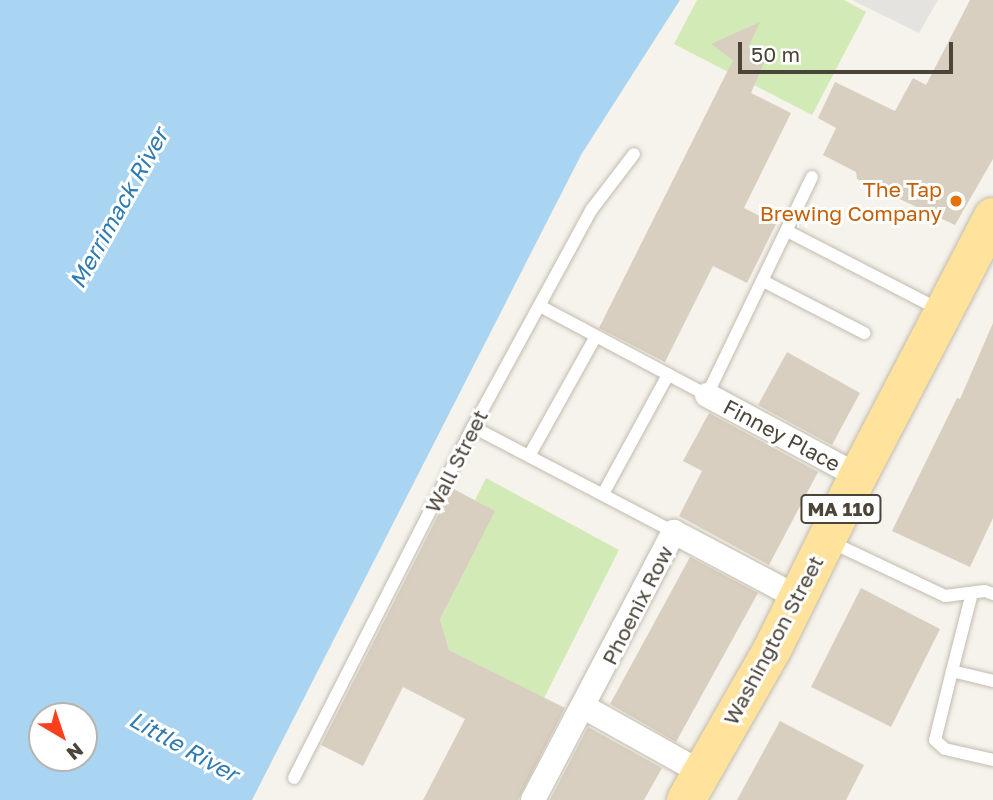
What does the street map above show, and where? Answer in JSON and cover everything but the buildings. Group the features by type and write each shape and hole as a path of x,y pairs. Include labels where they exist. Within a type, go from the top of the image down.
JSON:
{"main road":[{"name":"Washington Street","path":"694,786 772,650 858,476 993,217"}],"street":[{"name":"Finney Place","path":"707,395 858,476"},
{"name":"Phoenix Row","path":"533,800 674,532 797,597"},
{"path":"584,707 694,786"}],"lane":[{"name":"Wall Street","path":"295,778 473,426 592,209 634,154"},
{"path":"540,306 707,395 812,177"},
{"path":"787,232 944,312"},
{"path":"763,281 864,333"},
{"path":"529,456 596,336"},
{"path":"603,495 668,375"},
{"path":"473,426 674,532"},
{"path":"826,540 945,596 993,594"},
{"path":"972,593 935,740 945,749 993,760"},
{"path":"952,671 993,681"}],"green space":[{"path":"697,0 844,0 866,12 812,115 674,44"},
{"path":"486,478 619,550 544,698 449,650 440,619 493,511 475,500"}],"shaded area":[{"path":"852,0 938,0 919,33"}],"water":[{"path":"0,0 680,0 581,155 252,800 0,800"}],"place":[{"name":"The Tap Brewing Company","path":"956,201"}],"water label":[{"name":"Merrimack River","path":"118,208"},
{"name":"Little River","path":"184,746"}]}
